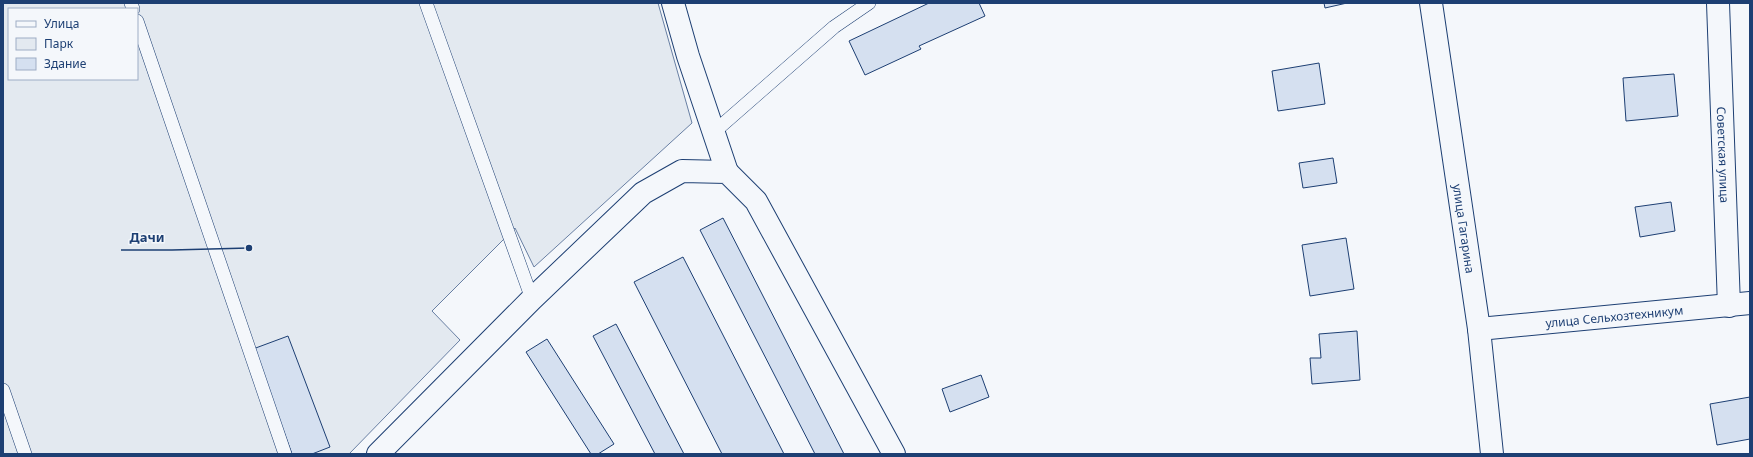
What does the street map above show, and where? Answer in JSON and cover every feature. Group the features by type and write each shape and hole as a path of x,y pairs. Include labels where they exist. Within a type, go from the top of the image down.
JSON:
{"street":[{"path":"673,3 688,56 727,172 756,201 894,454"},
{"name":"улица Гагарина","path":"1431,3 1479,329 1492,454"},
{"name":"Советская улица","path":"1718,3 1740,305"},
{"path":"378,454 532,299 643,193 682,171 727,172"},
{"name":"улица Сельхозтехникум","path":"1479,329 1740,305"}],"lane":[{"path":"426,3 532,299"},
{"path":"714,132 834,27 868,3"},
{"path":"138,24 285,454"},
{"path":"3,390 25,454"}],"green space":[{"path":"3,3 658,3 692,123 534,267 515,228 432,311 460,340 349,454 3,454"}],"building":[{"path":"929,3 979,3 985,16 919,46 921,49 865,75 849,41"},
{"path":"1324,3 1347,3 1325,8"},
{"path":"1319,63 1325,104 1278,111 1272,71"},
{"path":"1674,74 1678,116 1626,121 1623,78"},
{"path":"1333,158 1337,183 1303,188 1299,163"},
{"path":"1671,202 1675,231 1640,237 1635,207"},
{"path":"723,218 844,454 815,454 700,230"},
{"path":"1346,238 1354,289 1310,296 1302,245"},
{"path":"683,257 784,454 722,454 634,282"},
{"path":"616,324 684,454 655,454 593,336"},
{"path":"1357,331 1360,380 1312,384 1310,358 1321,358 1319,334"},
{"path":"288,336 330,447 312,454 292,454 253,349"},
{"path":"547,339 614,444 598,454 591,454 526,352"},
{"path":"981,375 989,397 950,412 942,389"},
{"path":"1750,397 1750,439 1717,445 1710,404"}],"place":[{"name":"Дачи","path":"249,248"}]}
